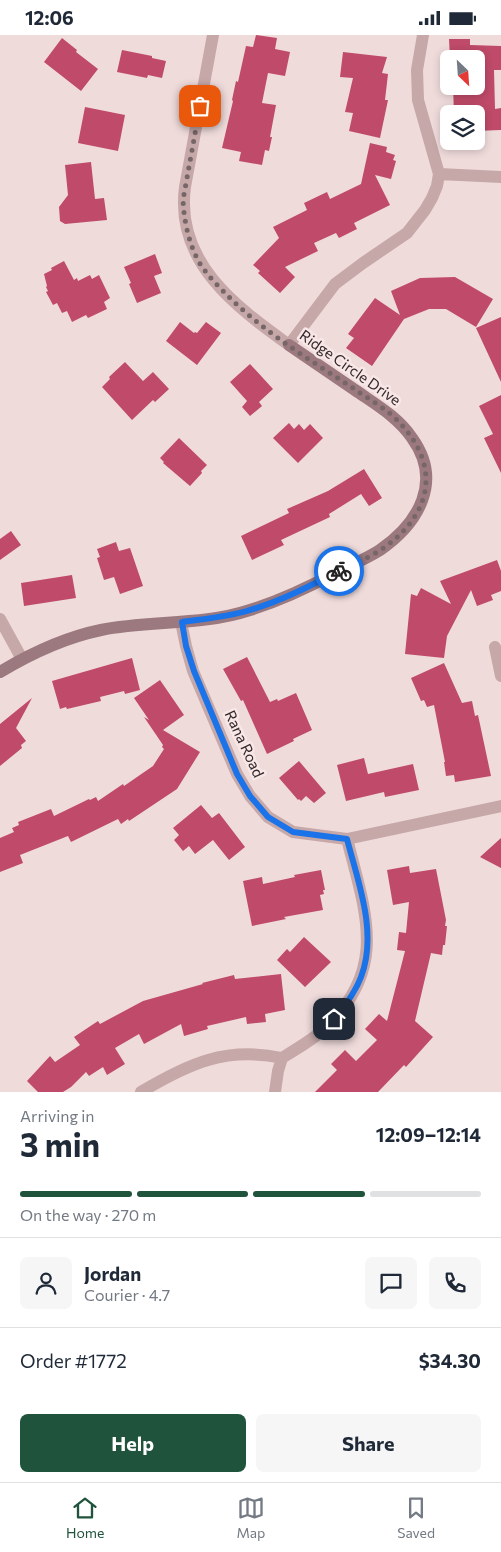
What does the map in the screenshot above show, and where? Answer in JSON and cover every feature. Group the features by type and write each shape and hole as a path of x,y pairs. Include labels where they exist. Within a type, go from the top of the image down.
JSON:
{"street":[{"name":"Ridge Circle Drive","path":"0,672 22,659 78,636 100,630 140,624 217,618 250,611 303,590 378,551 396,538 420,506 426,483 426,468 413,438 398,421 252,318 219,287 199,261 186,225 183,206 213,35"},
{"path":"289,345 334,284 407,233 432,198 437,186 438,174 418,100 417,70 423,35"},
{"path":"438,174 501,177"},
{"path":"0,619 22,659"},
{"name":"Rana Road","path":"182,622 186,646 194,671 237,774 250,796 268,817 293,832 347,839 501,806"},
{"path":"495,647 501,676"},
{"path":"275,1092 282,1058 328,1025 354,992 365,963 366,947 363,902 347,839"},
{"path":"141,1092 188,1066 203,1061 239,1055 269,1055 282,1058"}],"building":[{"path":"256,35 277,38 275,49 290,52 285,76 268,73 262,103 276,105 269,151 265,150 262,165 239,161 241,152 222,148 236,81 238,82 246,46 253,47"},
{"path":"62,38 98,69 81,91 44,62"},
{"path":"449,39 470,39 470,45 501,46 501,70 494,70 495,109 501,108 501,130 485,131 485,105 454,105 453,95 485,95 485,50 450,50"},
{"path":"122,50 166,61 162,78 148,75 147,78 117,72"},
{"path":"343,52 387,57 382,73 388,74 385,100 388,100 380,138 349,131 353,113 345,112 353,78 340,77"},
{"path":"85,107 125,115 118,151 78,143"},
{"path":"370,143 387,147 386,152 395,155 393,160 396,161 391,179 375,175 390,205 354,223 357,229 339,238 336,233 314,243 318,251 285,267 295,277 280,293 258,273 260,271 253,265 279,238 273,227 307,210 304,203 327,192 330,199 361,184"},
{"path":"91,162 95,199 104,198 107,220 65,224 60,221 59,207 68,195 65,165"},
{"path":"155,254 162,273 154,276 161,293 137,303 124,267"},
{"path":"64,261 74,280 77,278 78,281 90,275 92,279 99,275 110,298 104,302 107,309 88,318 86,315 72,322 67,311 62,313 57,303 53,305 46,292 48,291 44,274"},
{"path":"455,277 493,299 476,327 446,309 429,309 404,319 372,366 346,348 354,338 348,334 375,298 400,315 391,291 420,278"},
{"path":"501,317 501,382 476,328"},
{"path":"180,322 194,333 197,333 206,322 221,333 197,365 166,341"},
{"path":"125,362 143,381 153,372 169,389 155,402 153,400 132,420 102,387 110,379 109,377"},
{"path":"250,364 273,389 259,402 262,406 250,416 242,407 247,401 230,382"},
{"path":"501,395 501,473 484,438 493,434 479,406"},
{"path":"289,423 294,429 299,424 304,430 310,424 323,438 298,463 273,438"},
{"path":"179,438 207,465 190,486 163,463 160,458"},
{"path":"364,469 382,498 369,506 361,494 329,514 330,517 281,540 284,545 252,560 241,536 289,513 287,509 328,491"},
{"path":"11,531 21,545 0,560 0,539"},
{"path":"116,542 119,551 130,548 143,586 120,594 114,577 104,580 97,558 100,557 97,549"},
{"path":"497,560 501,571 501,591 491,595 493,600 477,606 471,590 447,636 444,658 405,654 411,594 417,596 421,588 451,604 440,581"},
{"path":"72,575 76,598 24,606 21,583"},
{"path":"247,657 270,702 277,699 278,701 296,693 312,730 267,754 243,700 241,701 223,669"},
{"path":"132,658 140,690 125,694 124,691 100,697 101,701 60,709 52,681"},
{"path":"444,663 462,703 472,701 475,716 478,715 491,776 455,782 454,775 446,776 434,705 427,707 424,700 421,701 411,678"},
{"path":"160,680 184,715 163,730 200,752 177,789 129,821 128,819 121,824 118,819 71,842 68,836 20,855 23,863 0,872 0,838 14,832 12,828 19,825 18,822 51,809 54,816 96,797 98,801 153,766 164,749 163,745 134,698"},
{"path":"32,698 16,728 26,741 21,745 22,748 0,766 0,724"},
{"path":"364,758 368,774 413,764 419,790 385,797 384,792 346,801 337,765"},
{"path":"299,761 326,793 314,803 306,796 301,801 298,800 279,778"},
{"path":"201,805 212,818 219,813 245,847 229,860 213,840 195,854 189,846 183,851 174,840 179,835 173,828"},
{"path":"501,838 501,868 480,857"},
{"path":"409,866 410,873 436,869 446,920 445,926 447,926 442,955 431,953 415,1021 433,1037 406,1067 404,1065 378,1092 315,1092 337,1070 331,1064 345,1050 356,1061 377,1040 365,1029 379,1014 387,1021 405,951 397,950 399,932 406,933 409,902 393,905 387,870"},
{"path":"321,870 325,890 323,890 324,894 320,895 323,910 284,917 286,919 252,926 243,881 262,877 263,884"},
{"path":"304,937 331,962 305,987 277,960 287,949 290,952"},
{"path":"281,974 285,1010 265,1014 266,1022 247,1024 246,1017 207,1026 208,1029 184,1036 181,1024 144,1044 139,1034 115,1048 125,1064 107,1075 103,1067 89,1076 86,1072 63,1092 38,1092 27,1081 50,1056 55,1062 80,1045 74,1037 98,1021 100,1024 143,1001 234,975 235,979"}],"way so far":[{"path":"200,106 183,200 186,225 199,261 219,287 252,318 398,421 413,438 426,468 424,495 416,515 406,527 396,538 378,551 339,571"}],"route":[{"path":"334,1019 354,992 365,963 366,933 363,902 347,839 293,832 268,817 250,796 237,774 194,671 186,646 182,622 217,618 250,611 303,590 339,571"}]}
